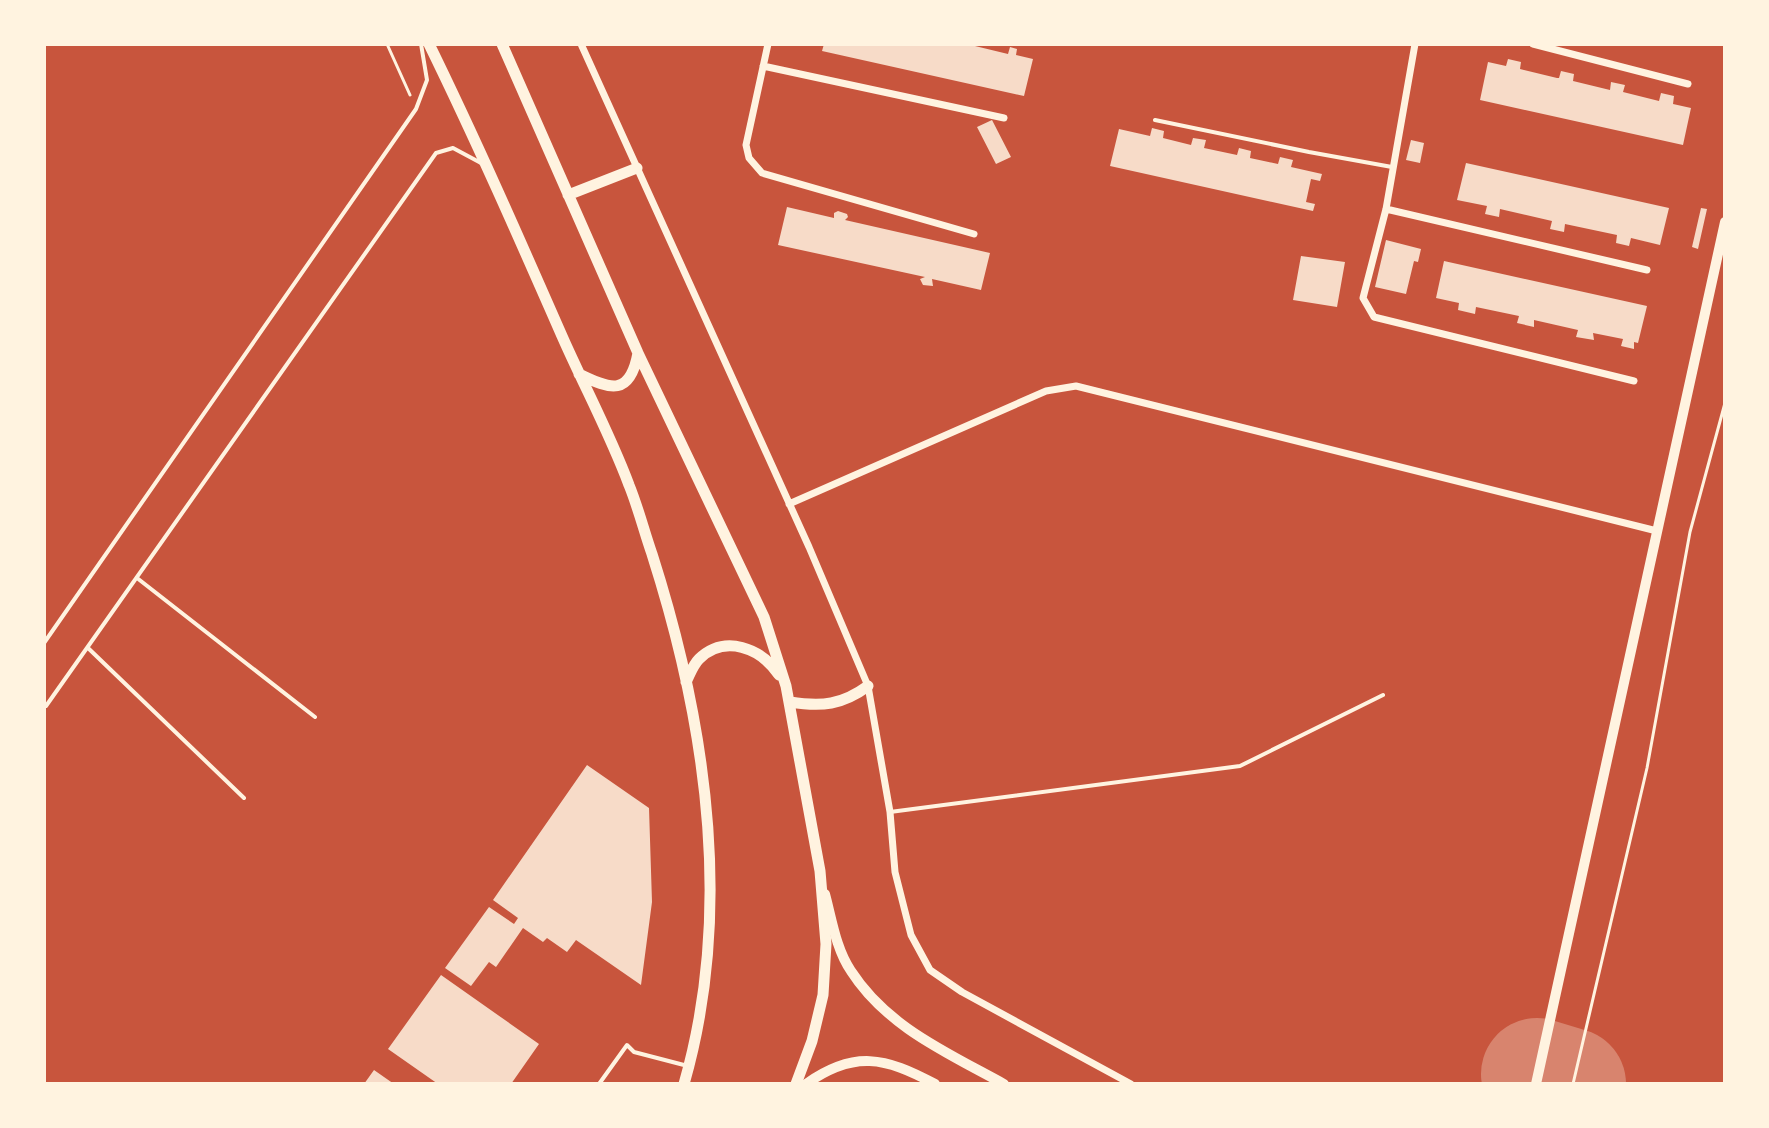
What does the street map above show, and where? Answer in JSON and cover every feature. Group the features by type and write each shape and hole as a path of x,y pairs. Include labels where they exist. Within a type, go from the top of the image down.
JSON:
{"main road":[{"path":"429,44 488,166 629,485 669,606 705,786 711,920 704,992 684,1084"},
{"path":"502,44 638,353 764,617 790,702 820,871 836,938 850,969 875,1002 906,1029 1004,1084"},
{"path":"568,195 637,168"},
{"path":"1536,1084 1725,222"},
{"path":"579,374 605,387 624,383 634,372 638,353"},
{"path":"686,682 699,658 713,649 729,645 748,649 772,664 786,686"},
{"path":"790,702 828,704 851,698 868,686"},
{"path":"796,1084 812,1041 823,995 826,944 820,871"},
{"path":"806,1084 827,1069 849,1062 878,1060 908,1069 935,1084"}],"street":[{"path":"581,44 868,686 890,812 895,872 911,935 930,970 962,992 1131,1084"},
{"path":"768,44 746,145 749,158 762,173 974,234"},
{"path":"1415,44 1386,209 1363,298 1374,317 1634,381"},
{"path":"1533,44 1688,84"},
{"path":"763,66 1004,118"},
{"path":"1386,209 1647,270"},
{"path":"789,504 1046,391 1076,386 1657,531"}],"lane":[{"path":"44,643 416,109 427,80 421,44"},
{"path":"1155,120 1393,167"},
{"path":"44,704 46,706 88,648 436,153 453,148 488,166"},
{"path":"137,578 315,717"},
{"path":"88,648 244,798"},
{"path":"890,812 1240,766 1383,695"},
{"path":"599,1084 627,1045 634,1052 689,1067"}],"path":[{"path":"387,44 416,109"},
{"path":"1573,1084 1647,768 1690,532 1725,403"}],"building":[{"path":"824,44 976,44 1008,54 1010,47 1017,49 1016,55 1033,59 1024,96 822,51"},
{"path":"1508,59 1521,62 1520,69 1557,78 1561,71 1574,74 1573,81 1610,90 1611,82 1625,85 1623,92 1659,101 1661,93 1674,96 1673,104 1691,108 1683,145 1480,100 1488,62 1506,66"},
{"path":"992,120 1011,157 996,164 977,127"},
{"path":"1152,128 1164,131 1163,138 1191,145 1193,138 1206,140 1204,148 1237,155 1239,148 1251,151 1250,158 1278,164 1280,157 1293,160 1291,167 1322,174 1320,181 1311,179 1306,202 1315,204 1313,211 1110,166 1119,129 1150,136"},
{"path":"1411,140 1424,143 1420,163 1406,160"},
{"path":"1466,163 1669,208 1660,245 1631,238 1629,246 1616,243 1617,235 1565,224 1564,232 1550,229 1552,221 1500,209 1499,217 1485,214 1487,206 1457,200"},
{"path":"787,207 834,218 834,213 838,211 847,214 845,220 990,253 981,290 932,279 933,286 923,285 920,279 925,277 778,245"},
{"path":"1701,208 1707,209 1698,249 1692,247"},
{"path":"1386,240 1421,249 1418,262 1414,261 1406,294 1375,287"},
{"path":"1301,256 1345,262 1337,307 1293,300"},
{"path":"1444,261 1647,306 1638,343 1634,342 1634,349 1621,346 1623,339 1593,333 1594,340 1576,337 1578,330 1534,320 1534,327 1517,323 1519,316 1476,307 1475,314 1458,310 1459,303 1436,298"},
{"path":"587,765 649,808 652,902 641,985 576,940 567,952 547,938 543,942 523,928 496,967 489,962 471,986 445,968 489,907 514,924 518,918 493,900"},
{"path":"441,975 539,1044 511,1084 438,1084 388,1049"},
{"path":"374,1070 394,1084 364,1084"}],"runway":[{"path":"1537,1074 1570,1084"}]}
